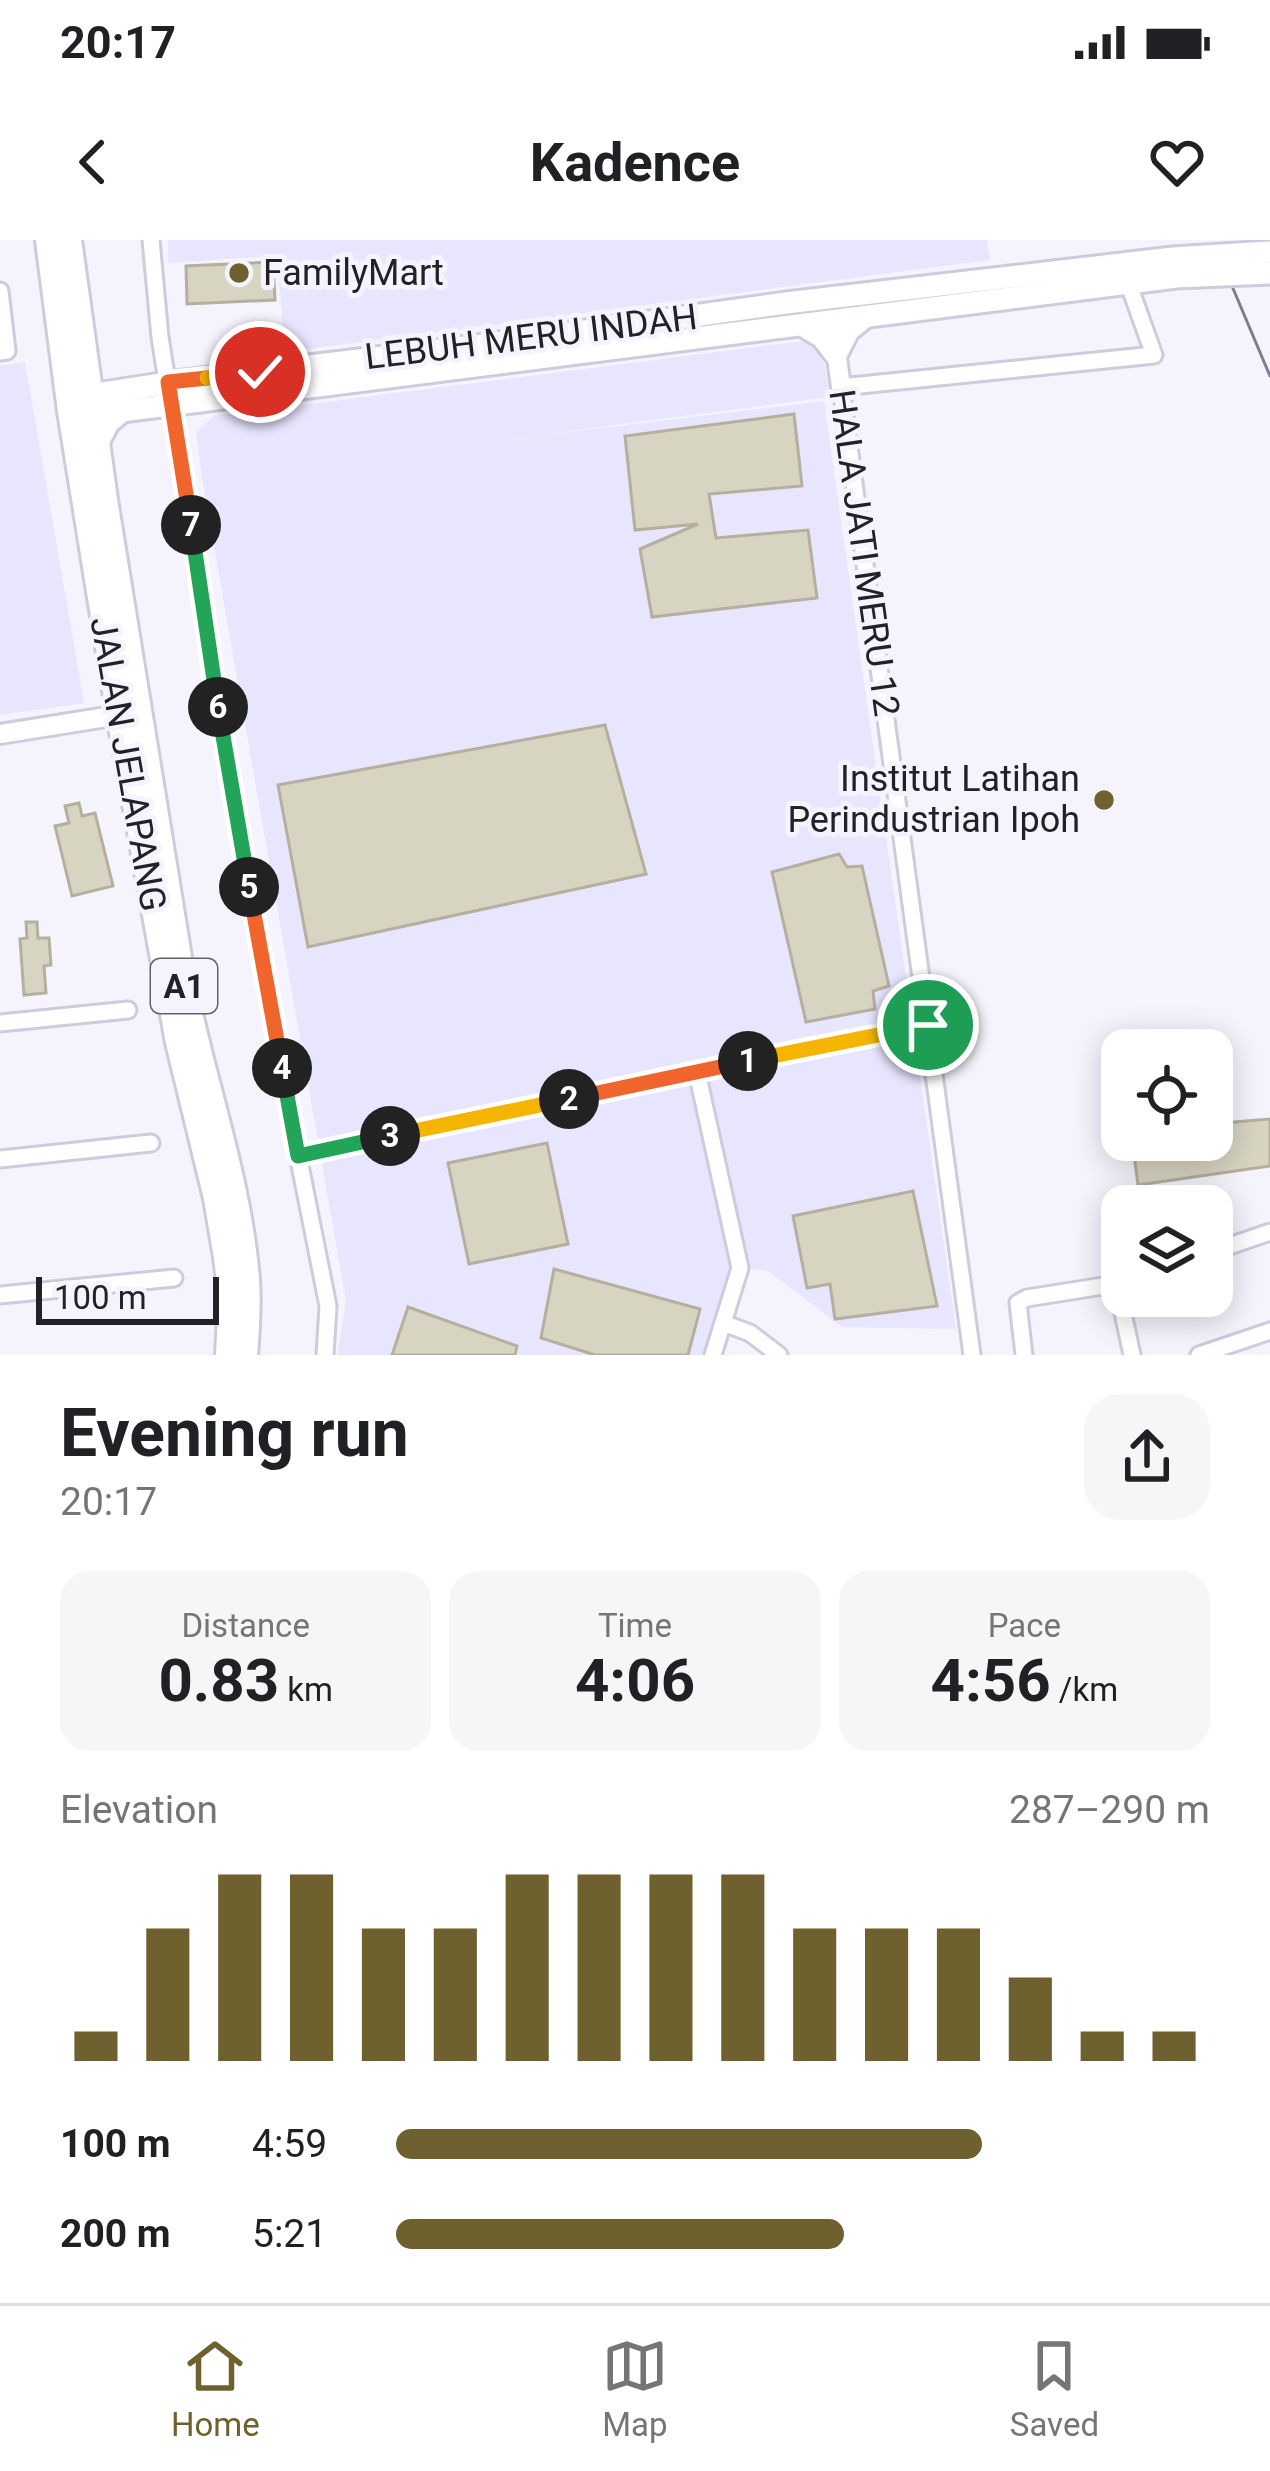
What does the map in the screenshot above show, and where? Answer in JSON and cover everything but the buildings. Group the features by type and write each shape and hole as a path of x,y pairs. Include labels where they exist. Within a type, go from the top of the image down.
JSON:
{"main road":[{"name":"JALAN JELAPANG","path":"48,240 88,415 192,1032 244,1253 248,1286 245,1355"},
{"name":"JALAN JELAPANG","path":"69,240 119,715 178,1042 216,1198 231,1297 228,1355"},
{"name":"LEBUH MERU INDAH","path":"121,410 170,393 832,322 1125,273 1265,262"},
{"name":"LEBUH MERU INDAH","path":"88,415 170,393 448,349 914,288 1125,273"},
{"path":"832,322 844,304 914,288"},
{"path":"780,304 820,309 832,322"},
{"path":"801,325 818,333 836,355 848,331 866,317"},
{"path":"88,415 107,422 121,410"},
{"path":"132,665 130,699 119,715 135,728 146,752"}],"street":[{"path":"151,240 160,337 226,758 328,1306 325,1355"},
{"path":"841,387 1154,355 1125,273"},
{"path":"0,291 4,352"},
{"name":"HALA JATI MERU 12","path":"832,322 972,1355"},
{"path":"0,734 119,715"},
{"path":"0,1023 128,1010"},
{"path":"298,1156 928,1025"},
{"path":"697,1072 740,1268 713,1355"},
{"path":"0,1160 151,1143"},
{"path":"1233,1245 1270,1232"},
{"path":"0,1294 174,1278"},
{"path":"1024,1355 1018,1304 1027,1298 1101,1287"},
{"path":"1125,1317 1132,1355"},
{"path":"723,1323 750,1334 779,1355"},
{"path":"1199,1355 1270,1331"}],"shaded area":[{"path":"168,240 987,240 990,260 285,352 277,256 168,263"},
{"path":"812,340 823,357 830,397 477,443 824,401 956,1329 842,1327 768,1271 734,1266 705,1355 337,1355 346,1301 196,432 214,416"},
{"path":"25,362 84,703 0,715 0,366"}],"waterway":[{"path":"1232,286 1270,376"}],"place":[{"name":"FamilyMart","path":"239,273"},
{"name":"Institut Latihan Perindustrian Ipoh","path":"1104,800"}],"route":[{"path":"260,372 168,382 226,758 298,1156 928,1025"}]}
